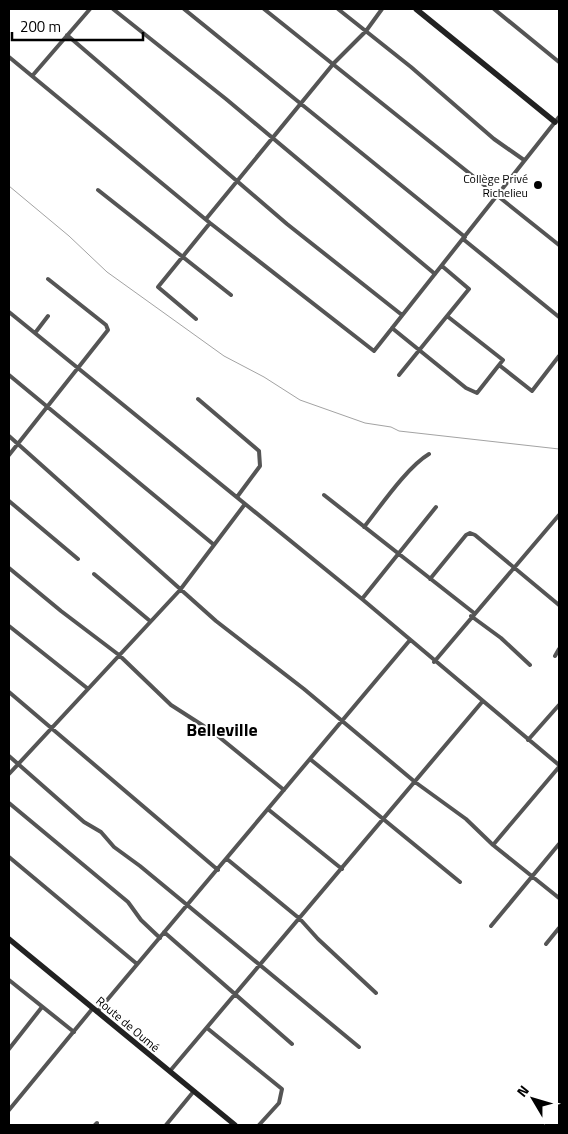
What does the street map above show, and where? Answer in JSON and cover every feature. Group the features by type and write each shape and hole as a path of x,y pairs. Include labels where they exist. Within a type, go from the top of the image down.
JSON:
{"street":[{"path":"33,75 90,9"},
{"path":"113,9 435,274"},
{"path":"184,9 559,317"},
{"path":"264,9 334,63 559,245"},
{"path":"338,9 425,78 494,139 524,160"},
{"path":"206,219 334,63 366,31 382,9"},
{"path":"416,9 557,124"},
{"path":"494,9 559,62"},
{"path":"67,35 287,224 402,314"},
{"path":"9,57 210,223 374,351 464,238 496,194 557,124 559,117"},
{"path":"98,190 231,295"},
{"path":"196,319 158,288 210,223"},
{"path":"399,375 469,289 442,266"},
{"path":"9,455 108,330 106,325 48,279"},
{"path":"9,312 362,599 559,766 493,845"},
{"path":"34,333 48,316"},
{"path":"392,328 466,388 477,393 503,360 447,316"},
{"path":"499,365 532,390 559,356"},
{"path":"9,375 213,544"},
{"path":"198,400 259,451 260,466 237,497"},
{"path":"9,436 180,590 415,782 466,819 493,845 559,898"},
{"path":"364,528 396,486 422,458 429,454"},
{"path":"324,495 430,579 501,638 530,665"},
{"path":"9,501 78,559"},
{"path":"9,774 180,590 245,504"},
{"path":"362,599 436,507"},
{"path":"434,662 559,515"},
{"path":"430,579 466,535 470,533 476,534 559,605"},
{"path":"9,568 61,611 120,655 171,705 213,732 284,790"},
{"path":"94,574 150,621"},
{"path":"9,626 87,688"},
{"path":"9,1110 74,1032 160,938 410,640"},
{"path":"555,656 559,649"},
{"path":"9,692 218,870"},
{"path":"170,1071 482,702"},
{"path":"528,740 559,705"},
{"path":"9,756 16,765 84,822 101,832 114,847 359,1047"},
{"path":"310,759 460,882"},
{"path":"9,803 128,902 141,920 160,938"},
{"path":"269,810 342,869"},
{"path":"491,926 559,844"},
{"path":"9,857 137,964"},
{"path":"227,859 300,919 318,939 376,993"},
{"path":"546,944 559,928"},
{"path":"164,932 292,1044"},
{"name":"Route de Oumé","path":"9,939 235,1125"},
{"path":"9,980 74,1032"},
{"path":"9,1049 42,1007"},
{"path":"207,1028 282,1089 279,1103 259,1125"},
{"path":"166,1125 194,1091"}],"waterway":[{"path":"9,186 69,236 107,272 224,356 264,377 300,400 365,423 391,427 399,431 559,449"}],"place":[{"name":"Collège Privé Richelieu","path":"538,185"}],"district":[{"name":"Belleville","path":"222,729"}]}
